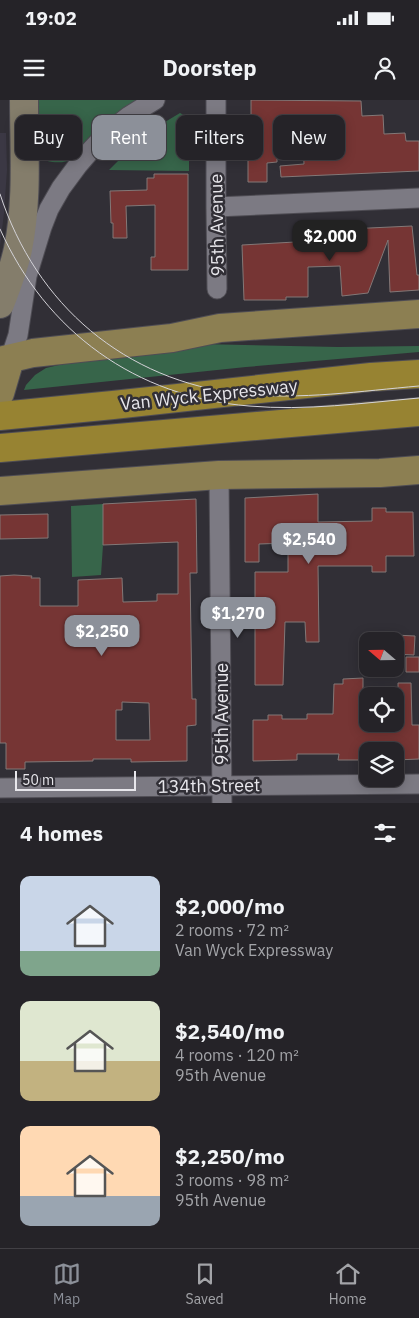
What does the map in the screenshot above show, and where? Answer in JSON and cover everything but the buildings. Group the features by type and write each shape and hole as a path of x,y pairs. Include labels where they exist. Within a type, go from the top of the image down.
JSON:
{"highway":[{"name":"Van Wyck Expressway","path":"0,416 371,377 419,374"},
{"name":"Van Wyck Expressway","path":"0,448 419,412"}],"main road":[{"path":"0,304 17,252 22,222 24,100"},
{"path":"3,374 33,353 172,338 220,328 419,314"},
{"path":"0,491 220,476 380,473 419,470"}],"street":[{"path":"3,374 18,335 27,276 49,209 61,188 90,150 129,116 155,100"},
{"name":"95th Avenue","path":"216,100 217,289"},
{"path":"216,208 419,198"},
{"name":"95th Avenue","path":"220,476 222,794"},
{"name":"134th Street","path":"0,788 222,794 419,784"}],"shaded area":[{"path":"0,133 6,133 7,170 0,246"}],"green space":[{"path":"33,100 142,100 125,115 92,115 92,143 82,152 82,115 33,115"},
{"path":"176,115 176,160 189,160 189,171 109,170 119,160 166,160 166,121"},
{"path":"45,160 72,160 59,162"},
{"path":"200,344 338,347 419,346 419,352 246,367 24,390 35,375 46,368 89,358"},
{"path":"103,504 101,575 72,577 71,506"}],"tram line":[{"path":"0,194 16,234 37,270 62,303 91,331 124,354 160,373 199,386 264,396 331,394 419,386"},
{"path":"0,229 19,266 42,299 69,328 99,353 133,373 169,389 208,400 249,406 292,408 419,398"}]}
